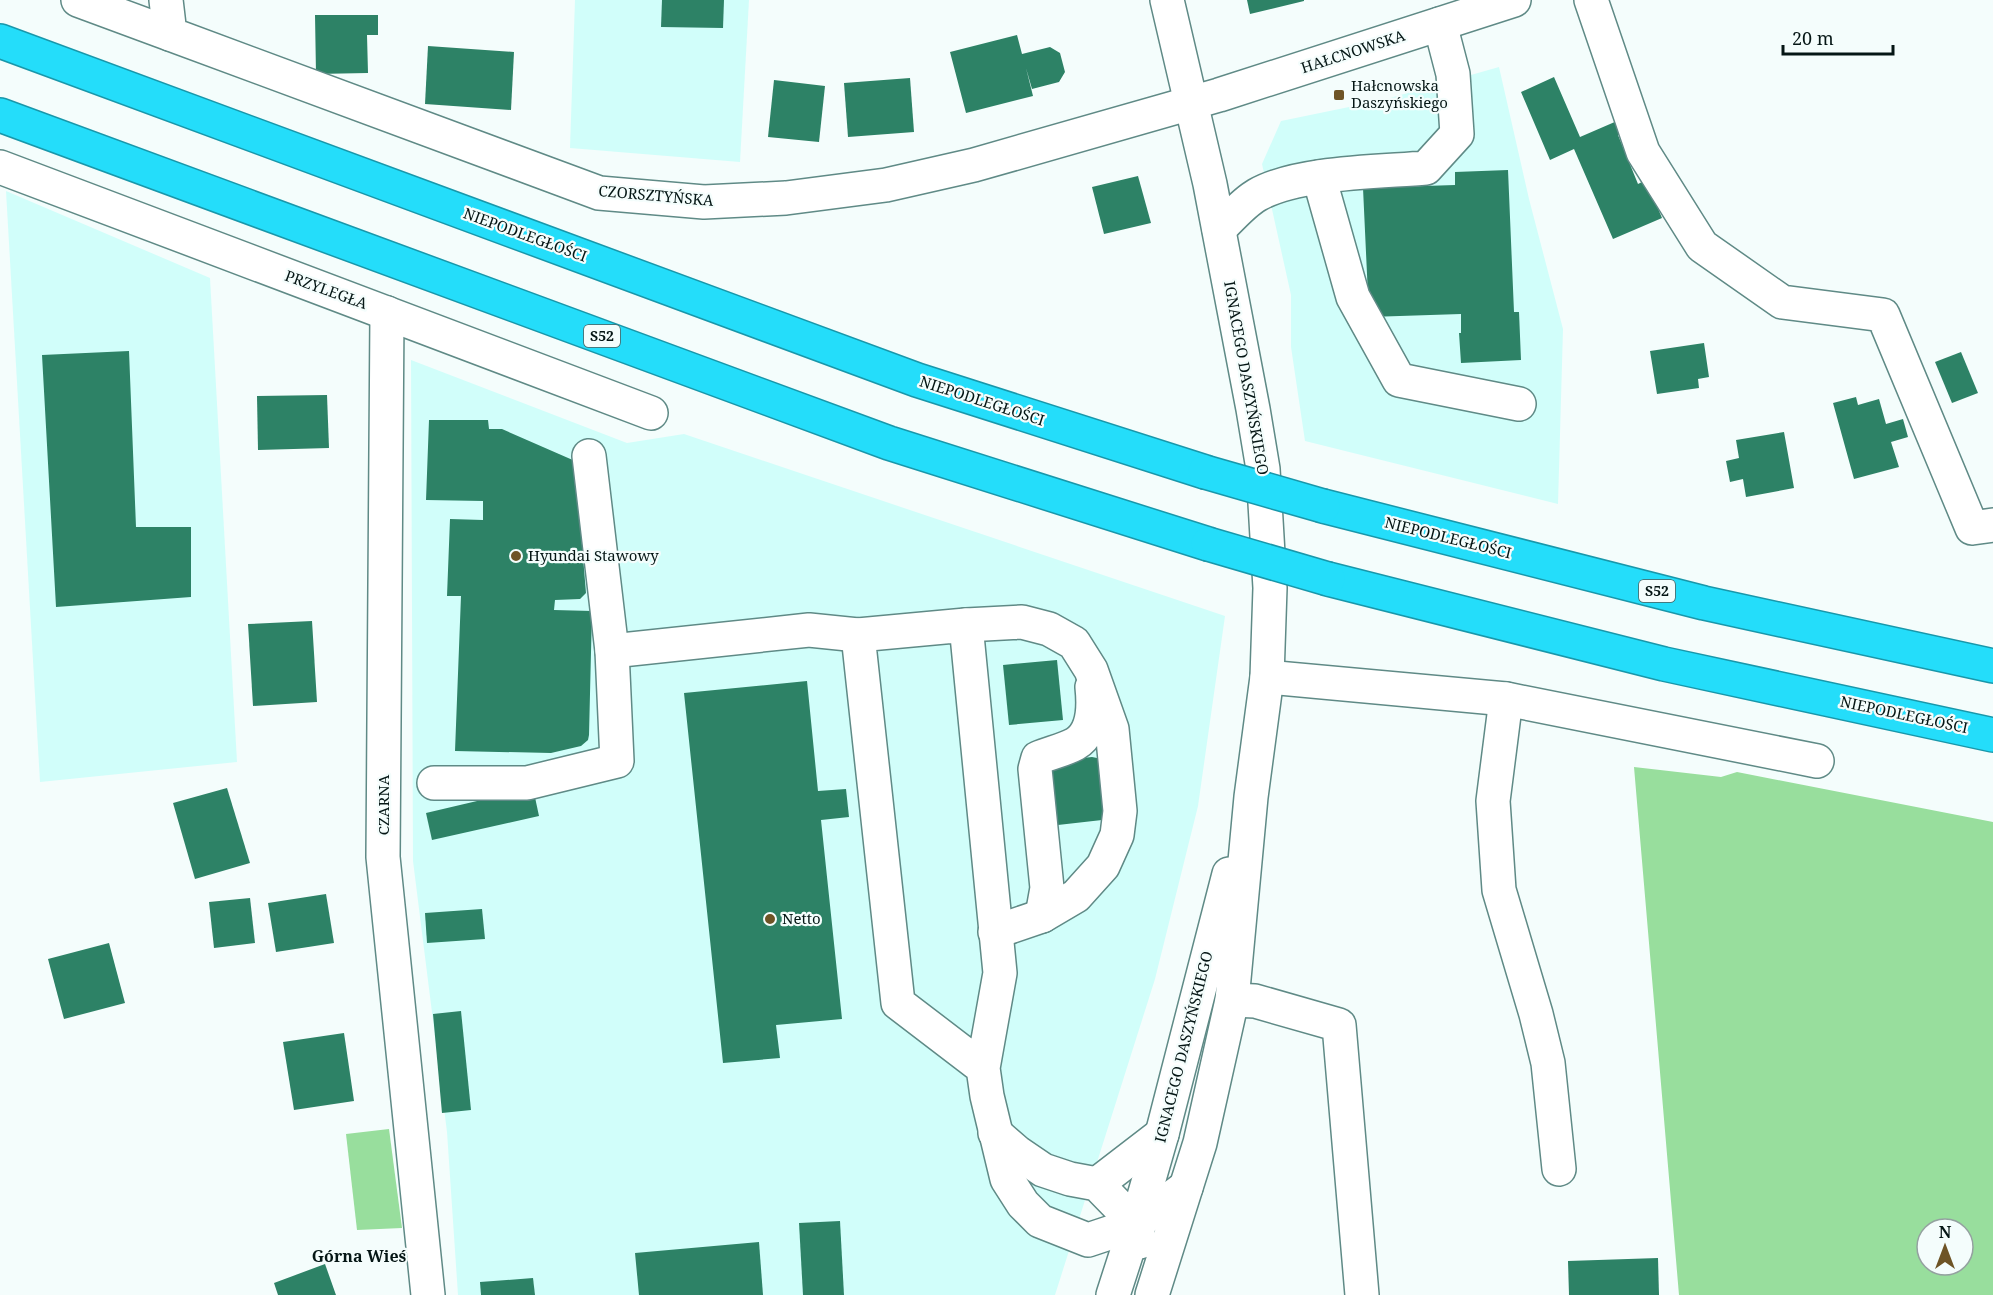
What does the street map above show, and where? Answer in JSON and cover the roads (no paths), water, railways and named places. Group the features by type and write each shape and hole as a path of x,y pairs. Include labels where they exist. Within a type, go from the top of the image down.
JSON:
{"highway":[{"name":"NIEPODLEGŁOŚCI","path":"0,41 917,380 1205,472 1323,506 1704,603 1993,666"},
{"name":"NIEPODLEGŁOŚCI","path":"0,115 889,443 1208,544 1328,579 1664,664 1993,735"}],"street":[{"name":"CZORSZTYŃSKA","path":"78,0 599,193 704,202 786,198 886,185 974,165 1192,103"},
{"path":"166,0 170,34"},
{"name":"IGNACEGO DASZYŃSKIEGO","path":"1152,1294 1200,1143 1232,1000 1251,797 1267,677 1270,588 1263,469 1242,346 1192,103 1167,0"},
{"name":"HAŁCNOWSKA","path":"1192,103 1514,0"},
{"path":"1591,0 1643,152 1702,246 1782,302 1883,315 1972,528 1993,525"},
{"path":"1219,230 1255,196 1280,185 1319,177 1426,168 1457,134 1453,74 1440,24"},
{"name":"PRZYLEGŁA","path":"0,167 651,413"},
{"path":"1319,177 1353,297 1398,380 1520,404"},
{"name":"CZARNA","path":"387,313 384,857 428,1295"},
{"path":"435,783 527,783 617,761 612,651 589,456"},
{"path":"612,651 809,630 858,635 1022,622 1049,629 1074,643 1091,670 1112,729 1120,811 1117,835 1103,866 1076,896 1042,916 995,932"},
{"path":"966,625 1000,973 983,1068 995,1133 1007,1179 1023,1204 1040,1221 1088,1240 1136,1224 1186,1187"},
{"path":"858,635 898,1003 983,1068"},
{"path":"1042,916 1047,888 1035,769 1038,758 1076,744 1088,729 1094,709 1091,670"},
{"path":"1267,677 1506,699 1817,761"},
{"path":"1506,699 1493,801 1499,890 1536,1014 1548,1063 1559,1169"},
{"name":"IGNACEGO DASZYŃSKIEGO","path":"1111,1295 1136,1224 1162,1134 1219,909 1251,797"},
{"path":"1232,1000 1255,1001 1339,1025 1362,1295"},
{"path":"995,1133 1043,1170 1070,1179 1097,1184 1136,1224 1152,1294"},
{"path":"1097,1184 1162,1134"},
{"path":"1088,1240 1111,1295"}],"place":[{"name":"Hałcnowska Daszyńskiego","path":"1339,95"},
{"name":"Hyundai Stawowy","path":"516,556"},
{"name":"Netto","path":"770,919"}],"district":[{"name":"Górna Wieś","path":"359,1256"}]}
